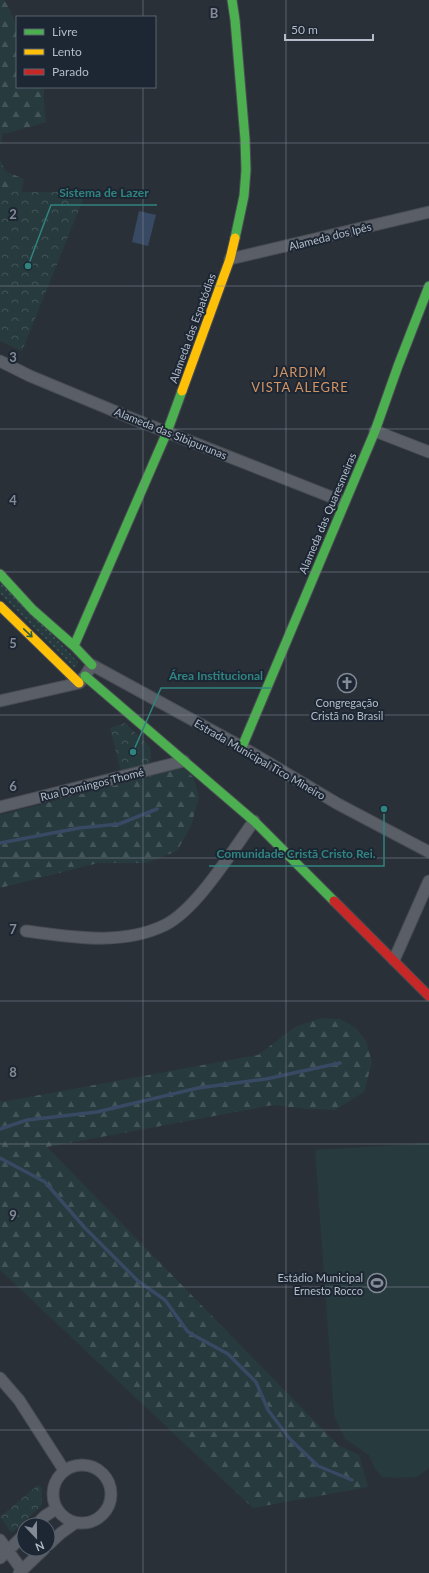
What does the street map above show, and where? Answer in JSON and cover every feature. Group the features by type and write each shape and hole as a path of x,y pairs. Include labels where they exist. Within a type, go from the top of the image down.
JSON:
{"street":[{"name":"Alameda das Espatódias","path":"74,646 167,432 230,259 244,196 246,170 245,131 232,0"},
{"name":"Alameda dos Ipês","path":"230,259 429,212"},
{"name":"Alameda das Quaresmeiras","path":"242,747 375,431 429,286"},
{"name":"Alameda das Sibipurunas","path":"0,361 30,376 344,502"},
{"path":"375,431 429,452"},
{"path":"0,574 33,610 74,646 92,665 82,679 0,701"},
{"path":"0,606 82,679 184,761 254,821 429,996"},
{"name":"Estrada Municipal Tico Mineiro","path":"92,665 242,747 338,804 429,852"},
{"name":"Rua Domingos Thomé","path":"0,807 184,761"},
{"path":"26,931 74,938 112,938 143,934 166,924 187,909 208,884 254,821"},
{"path":"394,960 429,880"},
{"path":"0,1378 19,1400 64,1470"},
{"path":"76,1465 90,1466 101,1472 109,1482 111,1488 111,1501 105,1513 88,1523 75,1523 64,1518 56,1509 52,1498 54,1485 64,1470 76,1465"},
{"path":"44,1517 56,1509"},
{"path":"56,1538 75,1523"},
{"path":"0,1540 3,1554 21,1572 36,1557"},
{"path":"3,1554 16,1542"}],"green space":[{"path":"0,0 4,0 16,25 16,88 44,88 46,122 9,133 3,133 0,146"},
{"path":"0,159 5,171 24,179 20,201 0,213"},
{"path":"0,192 86,192 22,351 0,341"},
{"path":"0,579 78,662 76,668 73,667 0,594"},
{"path":"125,723 150,747 151,756 150,763 143,767 121,772 110,728"},
{"path":"183,768 194,778 199,797 191,826 177,851 147,863 98,863 0,888 0,815"},
{"path":"321,1018 340,1019 356,1028 366,1041 372,1062 364,1092 335,1110 307,1109 273,1105 47,1147 338,1445 359,1455 368,1487 253,1508 0,1270 0,1101 2,1102 258,1055 295,1027"},
{"name":"Estádio Municipal Ernesto Rocco","path":"429,1143 429,1468 417,1477 382,1477 375,1469 369,1455 345,1439 334,1415 315,1150"},
{"path":"38,1485 42,1488 42,1505 29,1517 16,1517 16,1529 13,1532 10,1531 0,1517"}],"water":[{"path":"139,211 156,215 148,246 132,242"}],"waterway":[{"path":"0,843 79,828 119,824 157,809"},
{"path":"0,1129 27,1120 97,1112 198,1088 266,1079 340,1063"},
{"path":"0,1158 45,1182 85,1228 138,1281 165,1300 188,1332 228,1354 256,1382 268,1410 290,1439 318,1466 352,1480"}],"traffic: fast":[{"path":"232,0 245,139 246,170 244,196 235,238"},
{"path":"242,747 375,431 429,286"},
{"path":"74,646 167,432 182,391"},
{"path":"0,574 33,610 74,646 92,665"},
{"path":"85,676 254,821 334,901"}],"traffic: slow":[{"path":"182,391 230,259 235,238"},
{"path":"0,606 79,683"}],"traffic: jam":[{"path":"334,901 429,996"}],"place":[{"name":"Sistema de Lazer","path":"28,266"},
{"name":"Congregação Cristã no Brasil","path":"347,683"},
{"name":"Área Institucional","path":"133,752"},
{"name":"Comunidade Cristã Cristo Rei.","path":"384,809"},
{"name":"Estádio Municipal Ernesto Rocco","path":"377,1283"}],"district":[{"name":"JARDIM VISTA ALEGRE","path":"300,380"}]}
